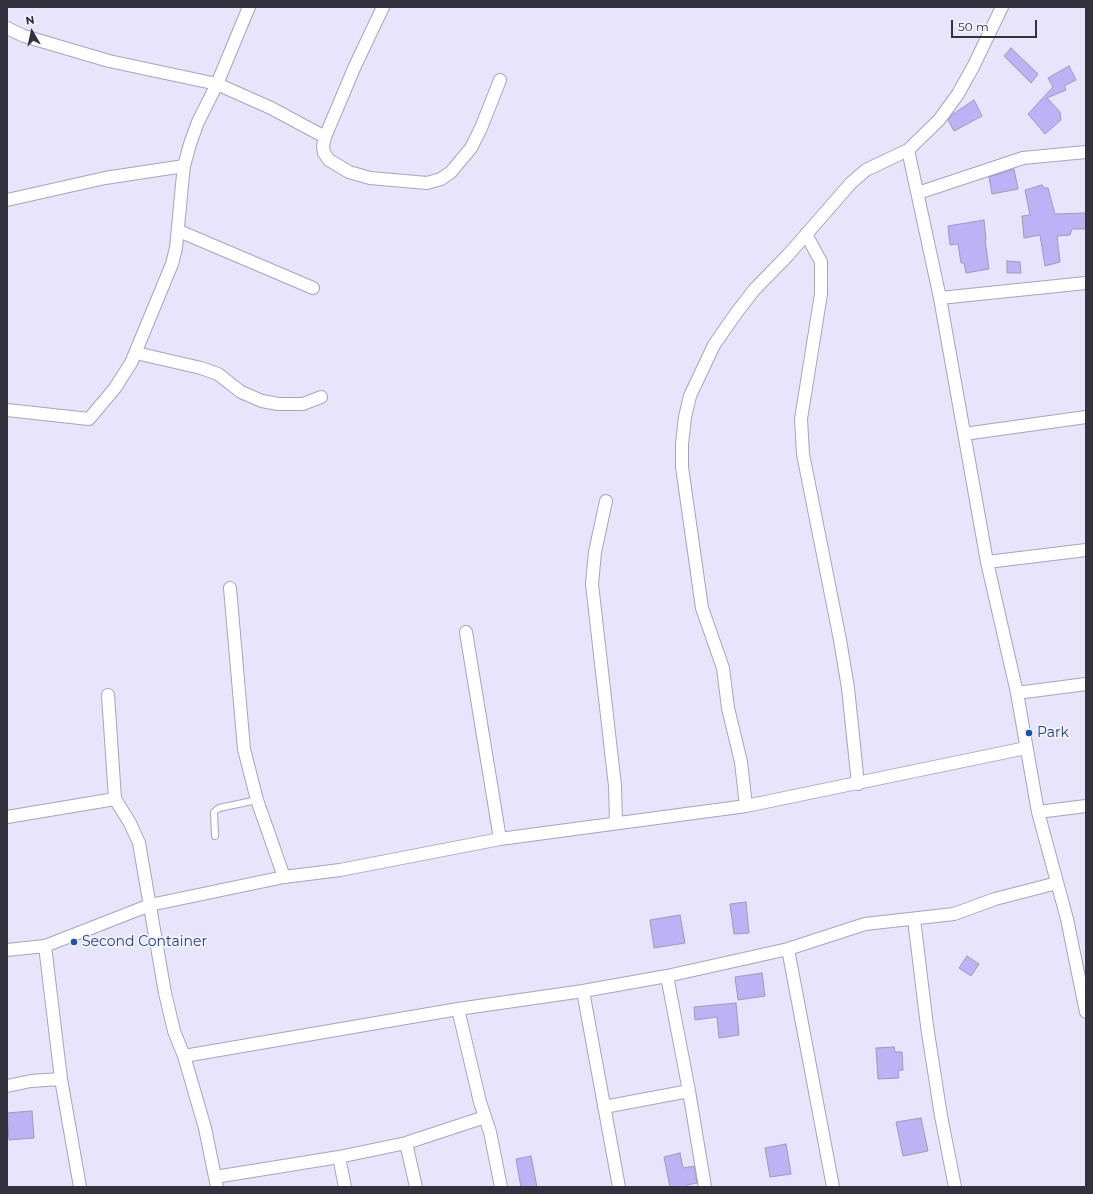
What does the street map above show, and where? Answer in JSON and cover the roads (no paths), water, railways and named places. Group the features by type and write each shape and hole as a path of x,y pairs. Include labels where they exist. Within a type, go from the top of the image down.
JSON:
{"street":[{"path":"7,410 89,419 115,388 136,353 172,264 179,231 180,198 184,166 198,122 217,84 249,7"},
{"path":"383,7 355,66 325,137 323,146 324,153 329,160 349,172 370,178 427,183 440,179 451,172 471,148 481,128 500,80"},
{"path":"746,806 741,762 728,708 723,668 702,608 682,467 682,444 685,417 690,396 714,345 724,329 754,290 789,254 851,183 866,170 908,150 939,120 958,94 973,67 1002,7"},
{"path":"7,28 24,36 109,61 217,84 271,108 325,137"},
{"path":"908,150 940,298 987,562 1017,693 1038,812 1067,919 1081,961 1086,1012"},
{"path":"918,193 1023,158 1086,152"},
{"path":"7,200 105,178 184,166"},
{"path":"179,231 313,288"},
{"path":"806,234 821,262 821,294 801,419 803,454 825,572 840,640 848,688 858,784"},
{"path":"940,298 1086,283"},
{"path":"136,353 201,368 218,374 241,392 262,401 278,404 303,404 321,397"},
{"path":"964,434 1086,417"},
{"path":"606,501 595,552 592,584 615,786 616,823"},
{"path":"987,562 1086,550"},
{"path":"230,588 244,749 257,800 284,877"},
{"path":"466,632 500,839"},
{"path":"1017,693 1086,684"},
{"path":"108,695 115,799 130,823 139,843 165,993 174,1031 184,1056 205,1128 216,1182 406,1143 485,1117"},
{"path":"7,950 45,946 150,905 284,877 340,870 500,839 746,806 1026,748"},
{"path":"7,817 115,799"},
{"path":"1038,812 1086,806"},
{"path":"184,1056 458,1009 583,991 667,976 788,948 865,924 954,914 995,899 1057,883"},
{"path":"914,919 929,1041 941,1116 955,1187"},
{"path":"45,946 61,1079 80,1187"},
{"path":"788,948 833,1187"},
{"path":"667,976 689,1091 705,1187"},
{"path":"583,991 619,1187"},
{"path":"458,1009 490,1132 501,1187"},
{"path":"7,1086 31,1081 61,1079"},
{"path":"604,1107 689,1091"},
{"path":"406,1143 416,1187"},
{"path":"339,1157 345,1187"}],"lane":[{"path":"215,836 214,812 219,808 257,800"}],"place":[{"name":"Park","path":"1029,733"},
{"name":"Second Container","path":"74,942"}]}
